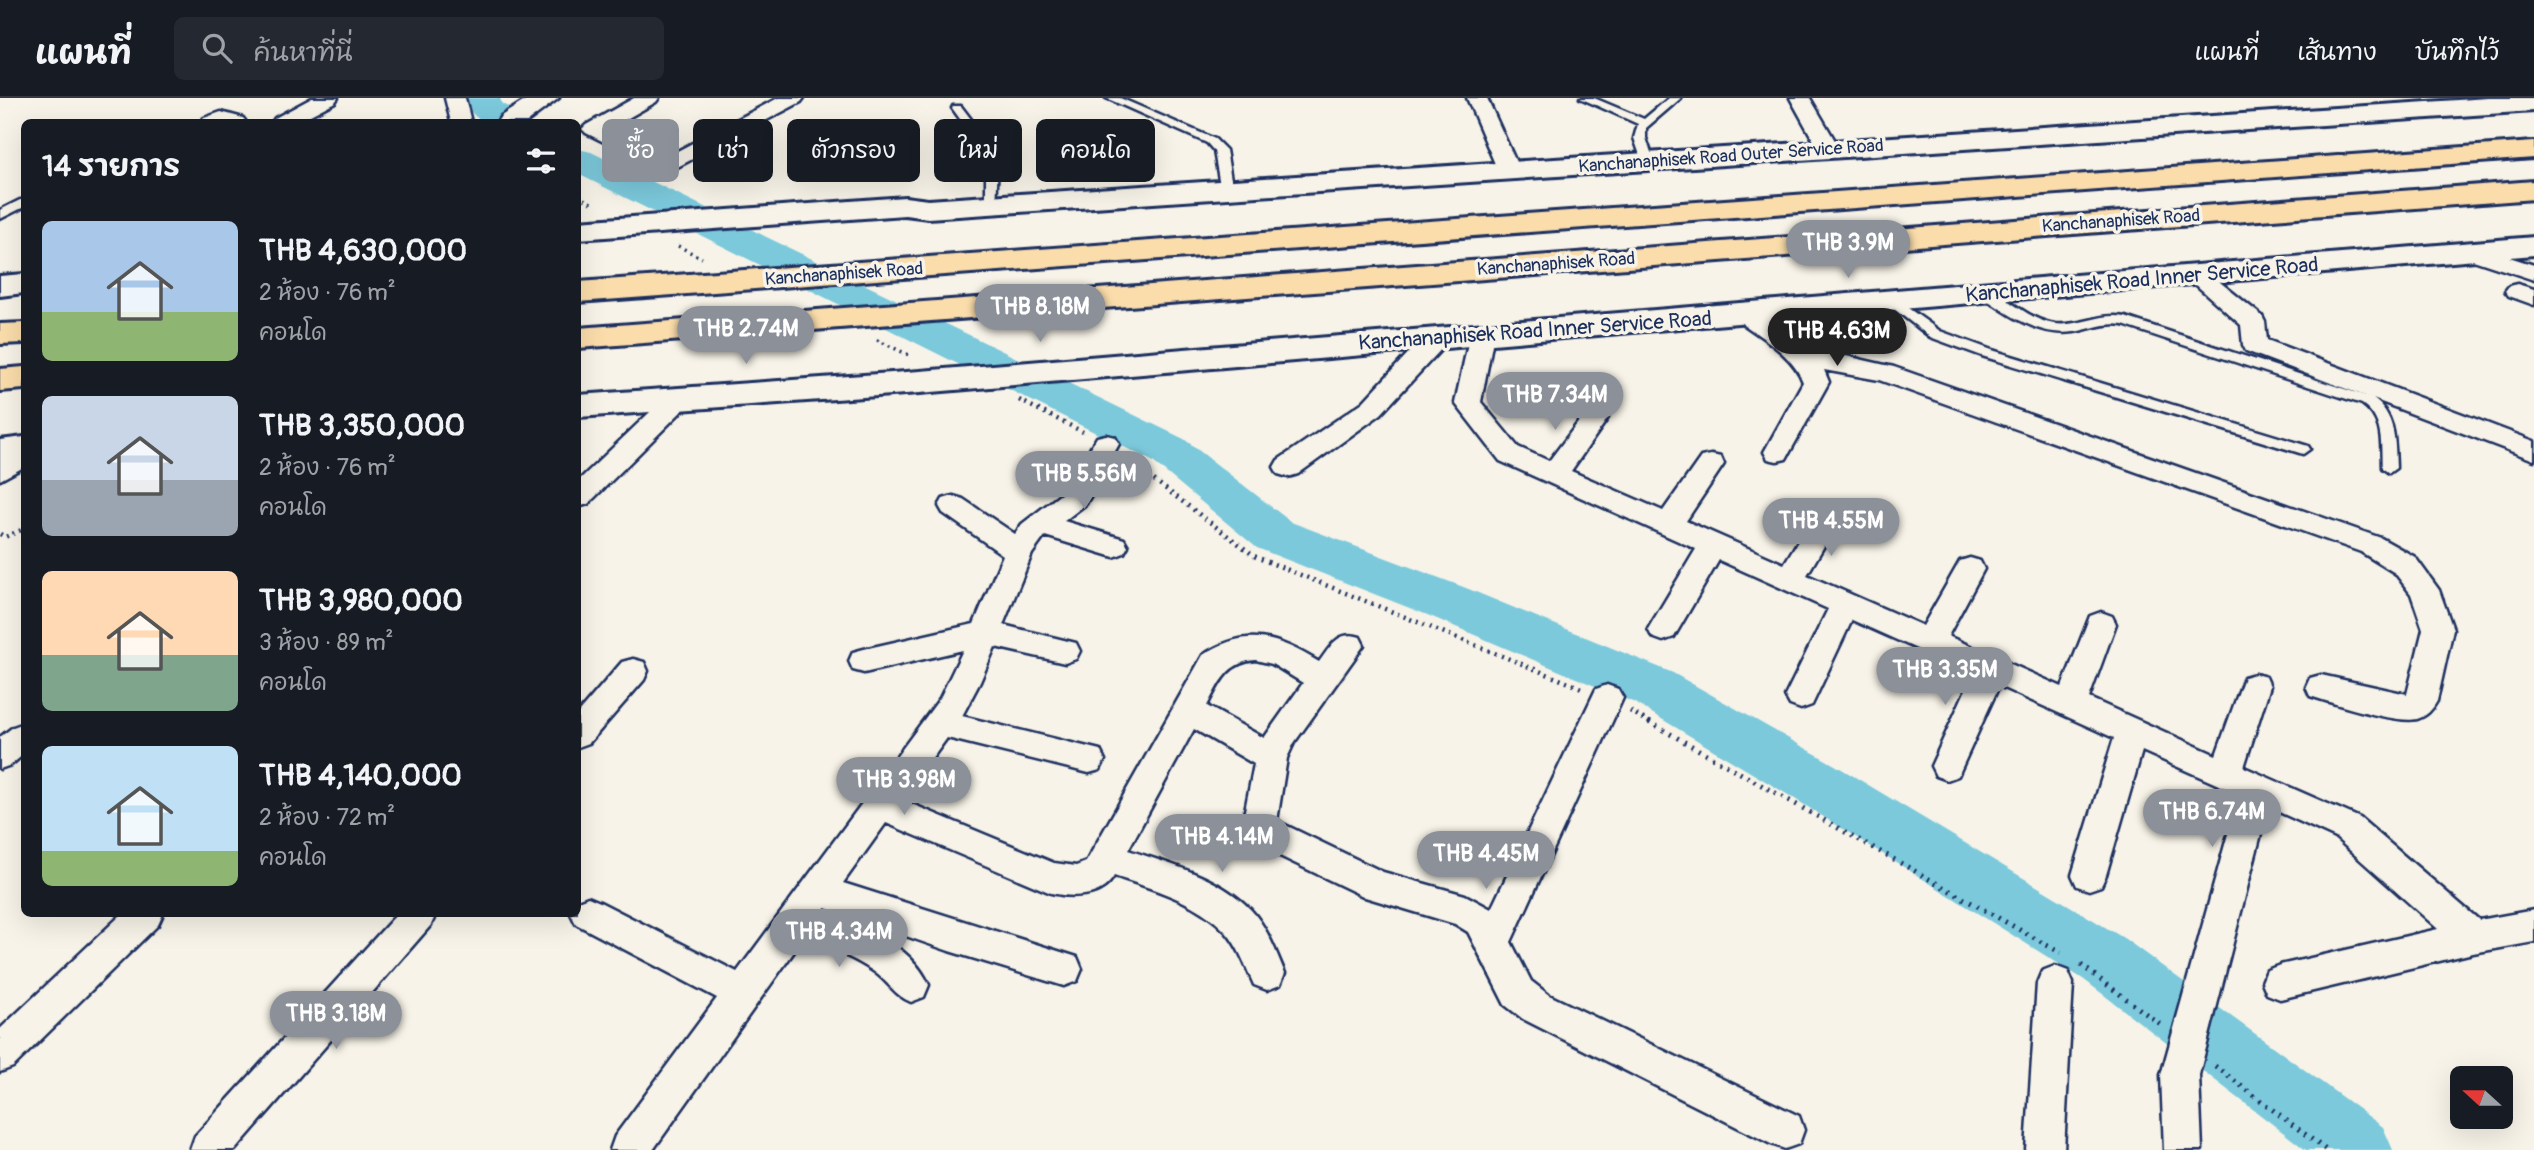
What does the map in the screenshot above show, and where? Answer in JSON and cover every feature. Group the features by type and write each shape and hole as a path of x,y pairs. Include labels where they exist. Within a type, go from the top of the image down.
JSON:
{"highway":[{"name":"Kanchanaphisek Road","path":"581,292 2534,150"},
{"name":"Kanchanaphisek Road","path":"581,338 2534,190"},
{"path":"0,334 21,333"},
{"path":"0,380 21,379"}],"main road":[{"name":"Kanchanaphisek Road Outer Service Road","path":"581,234 825,218 904,218 929,209 2534,103"},
{"name":"Kanchanaphisek Road Inner Service Road","path":"581,406 917,370 1166,360 1894,302 2534,246"},
{"path":"0,269 21,268"},
{"path":"0,286 21,284"},
{"path":"0,445 21,448"},
{"path":"0,452 21,448"}],"street":[{"path":"288,119 328,98"},
{"path":"456,98 460,119"},
{"path":"649,98 593,129 666,166 794,98"},
{"path":"1477,98 1509,171"},
{"path":"1800,98 1829,149"},
{"path":"514,119 542,100"},
{"path":"2469,251 2534,273"},
{"path":"2197,275 2253,322 2255,345 2534,451"},
{"path":"1745,314 1804,360 1813,369 1816,382 1776,452"},
{"path":"1482,334 1468,403 1509,454 2348,828 2473,937"},
{"path":"1288,467 1372,408 1436,338"},
{"path":"1804,360 1846,364 1898,378 2371,545 2405,565 2424,590 2438,629 2421,701 2413,707 2392,705 2321,687"},
{"path":"581,494 681,397"},
{"path":"1554,474 1595,418"},
{"path":"629,1150 940,723 965,682 1019,551 1040,524 1076,497 1106,444"},
{"path":"0,470 21,457"},
{"path":"1668,525 1712,464"},
{"path":"953,506 1019,551"},
{"path":"1790,579 1830,512"},
{"path":"1040,524 1114,546"},
{"path":"1664,628 1713,545"},
{"path":"1930,641 1970,569"},
{"path":"1801,696 1845,603"},
{"path":"2070,704 2101,624"},
{"path":"864,661 985,633 1065,651"},
{"path":"1349,645 1282,735 1271,758 1259,826 1271,836 1377,886 1465,911 1479,921 1518,993 1536,1007 1785,1129"},
{"path":"879,805 1051,878 1074,883 1087,881 1098,873 1107,858 1213,664 1229,651 1265,648 1323,680"},
{"path":"1947,766 1991,669"},
{"path":"581,731 634,671"},
{"path":"2227,774 2255,686"},
{"path":"1493,943 1607,698"},
{"path":"1187,710 1271,758"},
{"path":"940,723 1089,760"},
{"path":"2089,875 2132,732"},
{"path":"0,756 21,738"},
{"path":"2183,1150 2220,926 2257,787"},
{"path":"1107,858 1201,893 1237,920 1268,973"},
{"path":"817,890 949,935 1064,970"},
{"path":"588,913 743,993"},
{"path":"0,1054 143,917"},
{"path":"209,1150 416,917"},
{"path":"796,920 888,959 903,972 911,985"},
{"path":"2280,982 2473,937 2534,926"},
{"path":"2045,1150 2055,983"}],"lane":[{"path":"1111,98 1211,141 1220,150 1227,191"},
{"path":"1586,98 1645,123"},
{"path":"1648,161 1640,138 1641,127 1676,98"},
{"path":"957,108 987,148 992,162 992,205"},
{"path":"0,215 21,204"},
{"path":"1987,294 2034,324 2064,328 2082,326 2098,320 2126,321 2367,401 2378,406 2384,415 2389,468"},
{"path":"1894,302 1935,334 2303,449"}],"path":[{"path":"581,197 606,211"},
{"path":"667,242 704,259"},
{"path":"864,334 917,370"},
{"path":"1012,398 1106,444 1256,557 1607,698 2050,945 2170,1032"},
{"path":"0,534 5,537 21,530"},
{"path":"2197,1070 2326,1150"}],"waterway":[{"path":"482,98 486,110 503,119"},
{"path":"581,161 1168,450 1274,535 1448,602 1654,688 1815,782 2104,959 2360,1150"}]}
